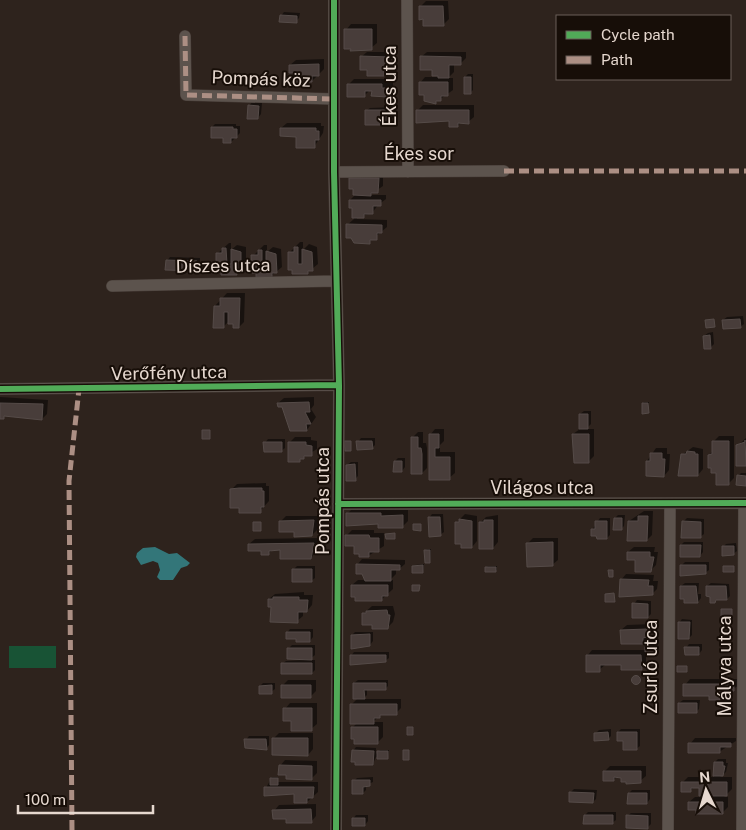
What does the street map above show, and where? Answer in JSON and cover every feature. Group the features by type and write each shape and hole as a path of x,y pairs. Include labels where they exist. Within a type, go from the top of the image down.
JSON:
{"street":[{"name":"Pompás utca","path":"334,0 334,172 339,385 336,830"},
{"name":"Ékes utca","path":"407,0 408,172"},
{"name":"Pompás köz","path":"185,36 186,95 334,99"},
{"name":"Ékes sor","path":"334,172 504,172"},
{"name":"Díszes utca","path":"112,286 336,281"},
{"name":"Verőfény utca","path":"0,389 339,385"},
{"name":"Világos utca","path":"338,504 745,503"},
{"name":"Mályva utca","path":"742,830 745,503"},
{"name":"Zsurló utca","path":"668,830 670,504"}],"green space":[{"path":"9,646 56,646 56,668 9,668"}],"water":[{"path":"155,547 169,554 177,553 190,563 181,568 173,580 160,580 157,577 160,570 158,563 153,561 141,565 136,557 137,553 143,548"}],"building":[{"path":"419,6 443,6 444,26 423,26 423,19 419,20"},
{"path":"280,15 297,16 297,23 279,22"},
{"path":"344,29 372,29 372,50 350,51 351,49 344,49"},
{"path":"360,56 389,57 388,66 384,66 384,76 367,76 367,70 360,70"},
{"path":"420,56 461,57 461,65 449,65 449,78 438,78 438,76 432,76 432,70 420,70"},
{"path":"319,64 319,76 312,76 312,82 295,82 295,73 289,73 289,65"},
{"path":"464,77 471,77 471,94 464,94"},
{"path":"419,82 448,82 448,96 441,96 441,101 436,101 436,104 424,101 424,95 419,95"},
{"path":"347,84 382,84 382,88 388,88 388,97 371,96 372,91 365,91 365,97 347,97"},
{"path":"248,105 259,106 258,119 247,119"},
{"path":"365,110 391,110 391,122 381,122 381,125 365,125"},
{"path":"416,110 469,110 469,124 458,123 458,127 449,127 449,121 416,123"},
{"path":"211,127 233,127 233,129 237,129 237,138 231,138 231,143 223,143 223,138 211,138"},
{"path":"280,128 316,128 316,131 319,131 319,140 315,140 315,148 296,148 296,137 280,136"},
{"path":"349,178 379,178 378,193 371,193 371,196 353,195 353,189 349,189"},
{"path":"349,200 381,200 381,206 373,206 373,214 364,214 364,218 352,218 352,208 349,208"},
{"path":"346,224 382,225 382,233 377,233 377,240 370,240 370,244 354,243 351,238 346,238"},
{"path":"294,247 298,247 298,264 302,264 302,249 312,252 313,271 308,271 308,274 292,274 292,270 288,270 288,252 294,252"},
{"path":"222,248 226,248 227,264 231,264 231,249 241,252 241,271 236,271 237,275 221,275 221,271 216,271 216,253 222,253"},
{"path":"258,250 262,250 262,267 266,266 266,251 276,254 277,273 272,273 272,277 256,277 256,273 252,273 251,255 258,255"},
{"path":"166,260 197,261 197,271 165,270"},
{"path":"220,298 240,298 239,328 233,328 233,324 228,324 228,312 224,312 224,328 213,328 214,306 220,306"},
{"path":"714,319 715,327 706,328 705,320"},
{"path":"740,319 741,328 723,329 722,320"},
{"path":"710,335 711,349 704,349 703,336"},
{"path":"309,402 310,412 305,412 311,424 306,424 307,431 290,431 282,407 278,407 277,403"},
{"path":"0,403 43,404 42,420 4,416 4,419 0,419"},
{"path":"642,403 648,403 649,413 642,414"},
{"path":"579,414 588,414 588,429 579,429"},
{"path":"202,430 210,430 210,439 202,439"},
{"path":"429,434 439,434 439,448 435,448 435,457 450,457 450,480 429,480"},
{"path":"572,434 589,434 589,463 574,463"},
{"path":"411,437 418,437 418,448 421,448 422,454 422,474 411,474"},
{"path":"745,440 746,466 736,466 736,445 745,442"},
{"path":"344,441 351,441 351,451 345,451"},
{"path":"356,441 372,441 373,449 357,450"},
{"path":"712,441 729,441 729,485 716,485 716,473 711,473 711,468 708,468 708,455 712,454"},
{"path":"263,442 282,442 282,452 264,452"},
{"path":"288,442 306,442 306,445 312,446 312,456 304,456 304,459 300,459 300,462 288,462"},
{"path":"687,451 698,454 698,476 678,476 681,454 686,454"},
{"path":"650,453 662,453 662,459 665,459 664,477 646,476 646,461 650,461"},
{"path":"394,461 402,461 402,472 393,472"},
{"path":"355,464 356,481 346,481 346,465"},
{"path":"737,475 746,476 746,486 736,485"},
{"path":"262,488 262,491 264,491 264,507 261,507 261,513 239,513 239,508 230,508 230,489"},
{"path":"346,513 381,513 381,516 403,515 403,528 378,528 378,524 346,526"},
{"path":"638,516 648,516 647,541 627,541 628,521 638,521"},
{"path":"428,517 440,517 441,536 429,537"},
{"path":"614,518 622,518 622,530 613,530"},
{"path":"459,519 472,521 472,548 461,548 461,544 455,544 455,522 459,522"},
{"path":"314,520 312,536 294,537 294,532 279,532 279,521"},
{"path":"484,520 493,520 493,549 479,549 479,522 484,522"},
{"path":"595,521 607,521 607,539 597,539 596,536 591,536 591,529 595,529"},
{"path":"682,521 701,522 701,538 681,538"},
{"path":"253,522 261,522 261,531 253,531"},
{"path":"413,524 421,524 421,531 413,530"},
{"path":"395,533 395,539 386,539 385,534"},
{"path":"345,535 369,535 370,538 379,538 379,552 369,552 369,557 359,557 359,554 354,554 354,546 345,546"},
{"path":"553,542 553,566 527,567 526,543"},
{"path":"314,543 311,559 280,559 280,550 269,551 269,555 261,555 261,551 248,551 248,544"},
{"path":"680,545 701,545 700,557 680,557"},
{"path":"722,546 734,546 734,555 722,556"},
{"path":"424,550 430,550 430,563 425,563"},
{"path":"627,552 650,552 650,557 654,557 651,572 635,572 635,560 627,560"},
{"path":"356,564 400,565 400,570 391,570 391,581 365,581 362,574 356,574"},
{"path":"423,565 423,573 412,573 412,566"},
{"path":"680,565 706,565 706,574 680,576"},
{"path":"723,566 734,566 734,572 723,572"},
{"path":"485,567 496,567 496,572 485,572"},
{"path":"292,569 312,569 312,582 292,582"},
{"path":"608,570 613,570 613,577 609,577"},
{"path":"620,579 649,580 648,586 653,586 653,595 619,597"},
{"path":"351,585 388,585 388,596 382,596 382,601 355,601 355,597 351,597"},
{"path":"412,585 420,585 419,591 412,591"},
{"path":"680,586 696,586 698,603 684,603 684,599 680,599"},
{"path":"706,586 726,586 727,600 716,600 715,603 710,603 710,597 706,596"},
{"path":"614,593 615,602 605,602 605,594"},
{"path":"273,597 299,597 299,600 308,600 307,612 298,612 298,623 270,622 271,607 268,607 268,599 273,599"},
{"path":"632,603 648,604 648,618 632,618"},
{"path":"721,609 732,609 732,616 721,616"},
{"path":"387,610 388,615 390,615 388,629 372,629 372,625 362,625 362,613 366,613 366,611"},
{"path":"678,622 690,622 689,639 678,639"},
{"path":"647,629 647,637 643,638 643,644 621,644 620,630"},
{"path":"286,632 310,632 310,642 296,642 296,639 286,639"},
{"path":"370,634 370,646 351,649 351,635"},
{"path":"645,647 653,647 653,652 645,652"},
{"path":"684,647 699,647 699,655 685,655"},
{"path":"287,648 312,648 312,660 287,659"},
{"path":"350,655 386,655 386,662 350,665"},
{"path":"586,655 641,655 642,670 621,670 621,665 600,665 600,672 586,672"},
{"path":"281,663 312,663 312,674 281,674"},
{"path":"677,666 687,666 687,672 677,672"},
{"path":"636,676 640,680 636,684 632,680"},
{"path":"353,683 386,683 386,690 364,690 365,699 353,699"},
{"path":"683,684 734,684 734,691 725,691 725,696 720,696 720,700 709,700 709,696 683,696"},
{"path":"272,685 272,694 259,694 259,686"},
{"path":"281,685 311,685 311,698 281,698"},
{"path":"678,703 697,703 697,713 678,713"},
{"path":"350,704 397,704 397,715 380,715 380,718 374,718 374,724 350,724"},
{"path":"283,708 312,708 312,731 291,731 291,721 283,721"},
{"path":"351,727 378,727 378,744 354,744 354,739 351,739"},
{"path":"407,727 413,727 413,735 407,735"},
{"path":"608,732 609,740 594,741 594,733"},
{"path":"617,732 637,732 637,750 623,750 623,741 617,741"},
{"path":"272,738 308,738 308,756 272,755"},
{"path":"244,739 266,739 267,750 245,748"},
{"path":"688,743 731,743 731,747 720,747 720,753 688,753"},
{"path":"352,750 374,751 373,765 355,765 355,762 351,762"},
{"path":"403,750 409,750 409,760 403,760"},
{"path":"377,751 388,751 388,759 377,759"},
{"path":"714,762 723,762 723,766 725,766 723,776 713,776"},
{"path":"279,765 312,766 312,780 286,779 286,775 278,775"},
{"path":"603,771 641,771 641,783 626,784 626,782 621,782 621,778 614,777 614,781 603,781"},
{"path":"270,778 278,778 278,785 270,785"},
{"path":"352,780 370,780 370,786 363,787 363,794 352,794"},
{"path":"681,782 727,782 727,796 699,796 699,788 691,788 691,792 681,792"},
{"path":"264,787 314,787 313,798 307,798 307,803 294,803 294,794 264,796"},
{"path":"569,792 594,793 593,803 569,802"},
{"path":"628,793 647,793 647,804 627,804"},
{"path":"688,802 723,802 723,814 696,814 696,810 688,810"},
{"path":"311,809 312,823 286,823 286,819 273,819 272,810"},
{"path":"584,815 613,815 613,824 583,824"},
{"path":"626,815 648,816 648,829 626,828"},
{"path":"352,818 365,818 365,826 352,826"}],"marked path":[{"path":"185,36 186,95 334,99"},
{"path":"504,171 746,171"},
{"path":"72,830 69,481 79,389"}],"cycle path":[{"path":"334,0 334,172 339,385 336,830"},
{"path":"0,389 339,385"},
{"path":"338,504 746,503"}]}
